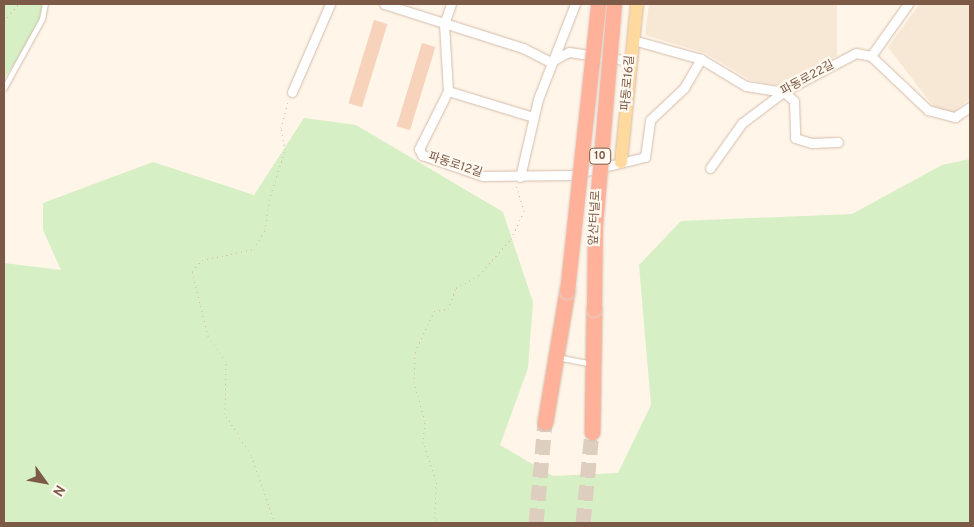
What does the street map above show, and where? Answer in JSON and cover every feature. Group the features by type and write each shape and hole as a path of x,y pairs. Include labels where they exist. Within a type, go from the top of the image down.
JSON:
{"highway":[{"name":"앞산터널로","path":"545,422 567,291 598,4"},
{"name":"앞산터널로","path":"592,432 595,226 614,4"}],"main road":[{"name":"파동로16길","path":"621,162 633,40"}],"street":[{"path":"292,92 330,4"},
{"path":"384,4 523,48 550,62"},
{"name":"파동로12길","path":"451,4 444,24 448,91 419,149 422,156 483,176 571,176 645,157 650,120 684,88 701,59"},
{"path":"518,177 533,117 550,62 562,43 575,4"},
{"path":"550,62 569,52 630,61 637,4"},
{"path":"908,4 872,56 928,110 955,117 970,107"},
{"path":"633,40 701,59 746,86 784,92 794,101 795,138 811,143 838,142"},
{"name":"파동로22길","path":"710,168 742,123 784,92 856,53 872,56"},
{"path":"448,91 533,117"}],"lane":[{"path":"4,88 39,24 45,4"},
{"path":"556,357 593,364"}],"path":[{"path":"4,21 19,4"},
{"path":"275,523 251,455 226,414 226,361 208,336 192,271 202,260 253,250 265,230 269,200 285,150 282,115 292,92"},
{"path":"441,523 436,518 436,480 423,443 425,421 414,382 415,352 434,311 448,309 456,288 479,275 511,239 524,211 518,177"}],"shaded area":[{"path":"649,4 837,4 837,56 779,86 750,80 705,53 645,35"},
{"path":"920,4 970,4 970,98 953,113 933,106 888,47"}],"green space":[{"path":"4,4 46,4 41,29 4,78"},
{"path":"304,118 356,125 503,212 533,302 528,368 500,445 553,476 618,473 651,405 639,265 681,221 852,214 942,165 970,159 970,523 4,523 4,263 61,270 43,230 43,203 153,162 254,195"}],"building":[{"path":"374,20 387,24 362,107 349,103"},
{"path":"422,43 435,47 410,130 397,126"}],"tunnel":[{"path":"536,523 545,422"},
{"path":"583,523 592,432"}]}
